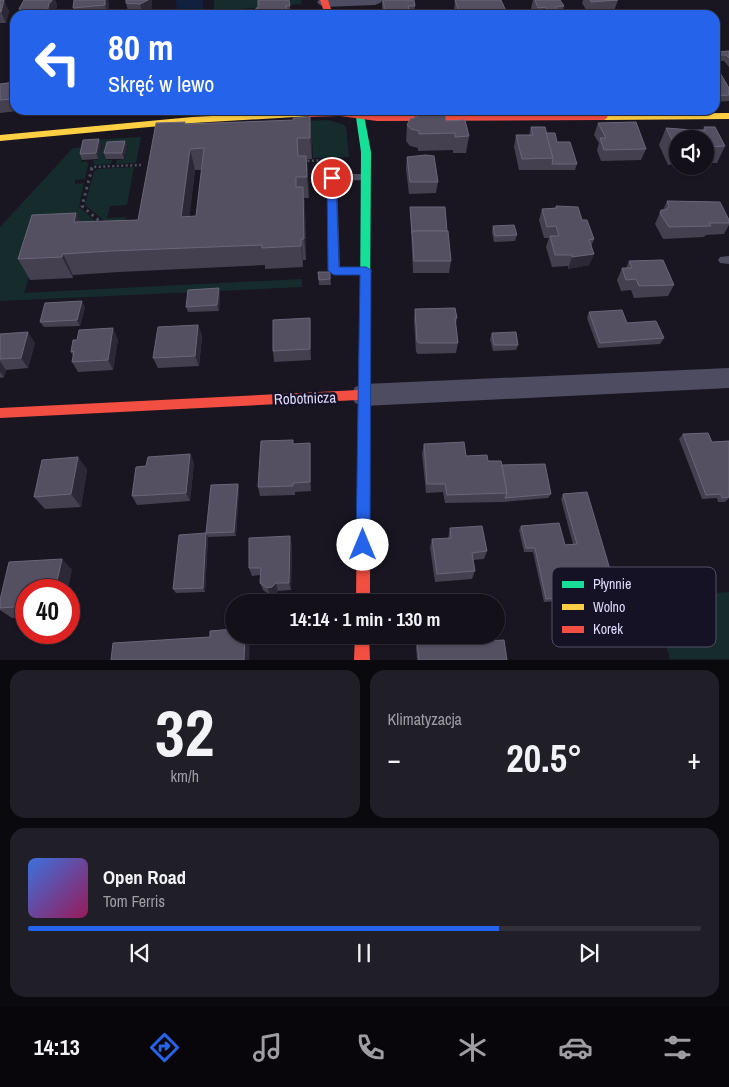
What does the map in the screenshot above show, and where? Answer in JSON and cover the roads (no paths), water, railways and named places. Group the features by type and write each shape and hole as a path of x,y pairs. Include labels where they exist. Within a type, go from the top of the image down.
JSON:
{"street":[{"path":"326,6 376,0"},
{"path":"0,138 228,118 295,115"},
{"path":"360,115 366,152 363,594"},
{"path":"367,115 377,118 729,116"},
{"name":"Robotnicza","path":"0,414 729,378"},
{"path":"362,644 362,660"}],"lane":[{"path":"365,177 332,178 334,271 366,270"}],"water":[{"path":"176,0 203,0 203,10 177,10"}]}
